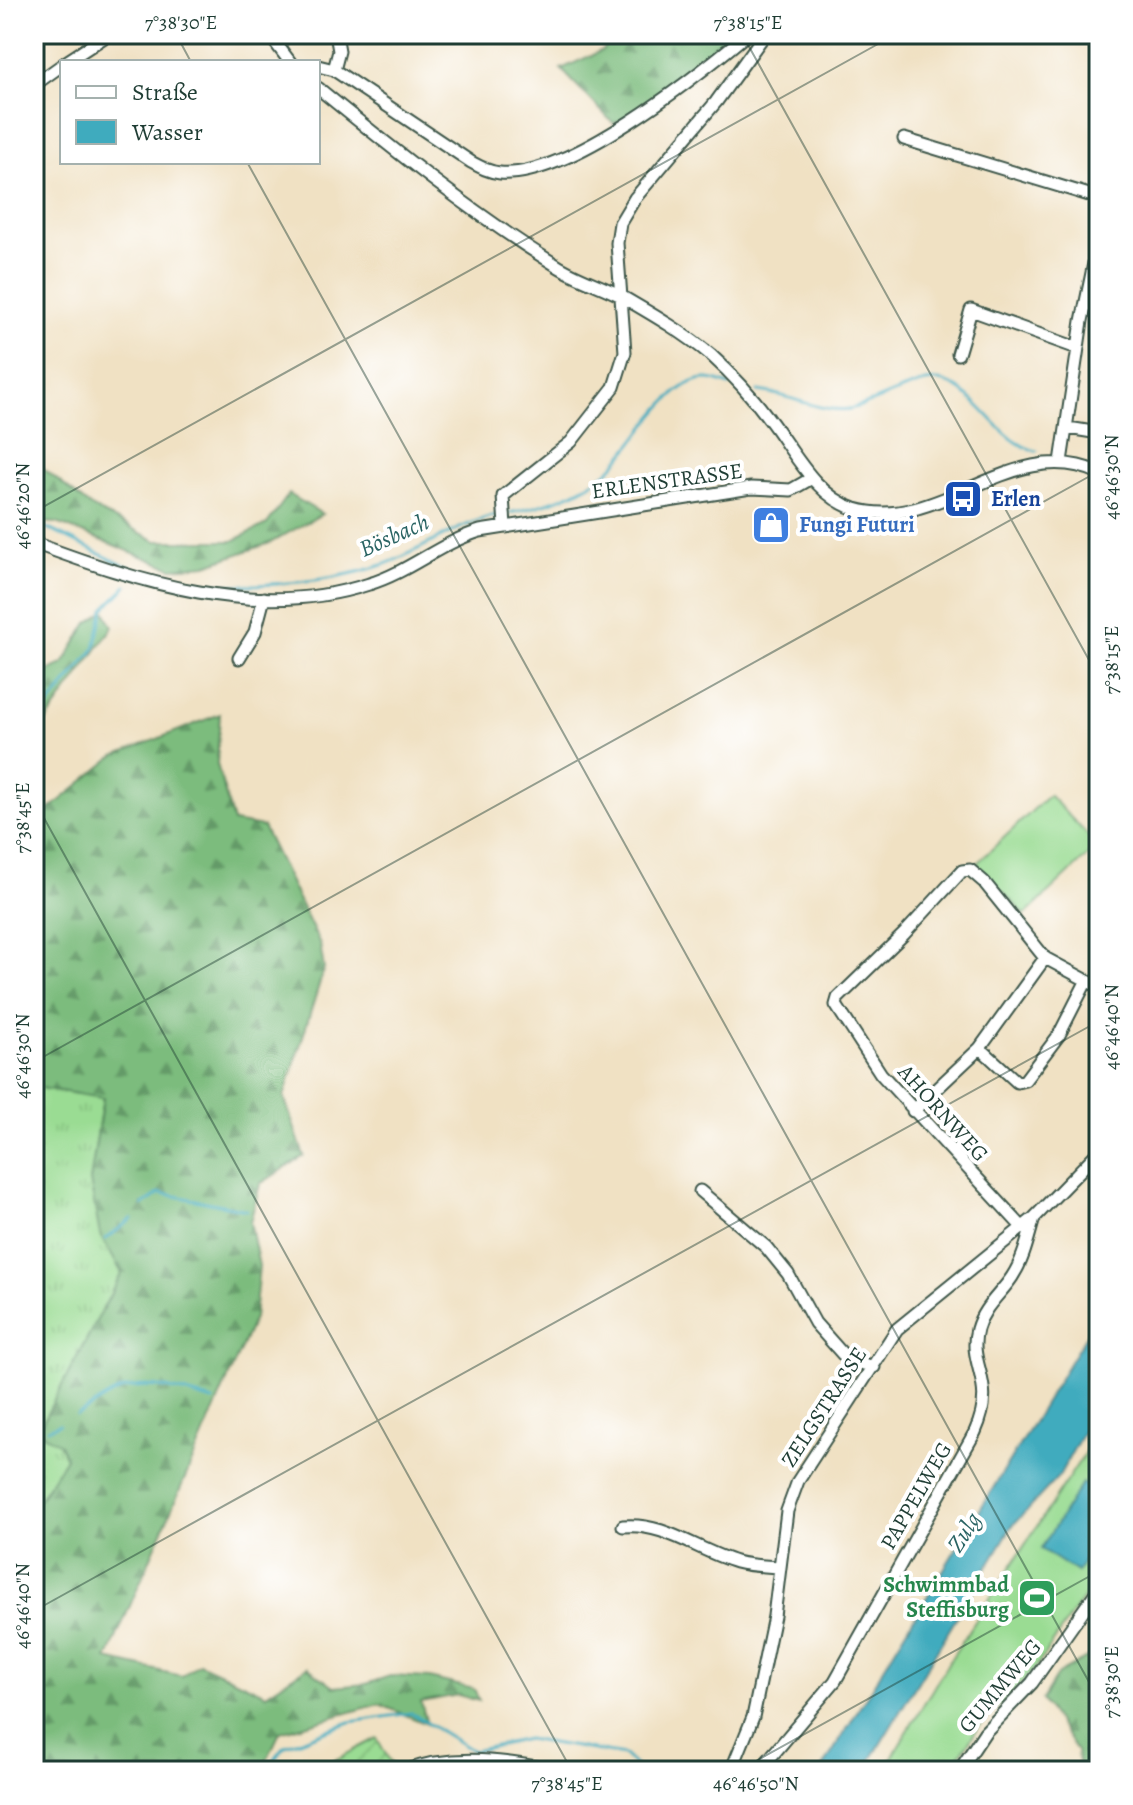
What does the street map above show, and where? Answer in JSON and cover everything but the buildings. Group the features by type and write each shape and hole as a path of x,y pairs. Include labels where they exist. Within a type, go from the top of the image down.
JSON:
{"street":[{"path":"70,60 109,34"},
{"path":"269,34 288,60"},
{"path":"334,70 339,51 336,34"},
{"path":"320,66 334,70 471,162 491,171 513,172 540,166 632,123 747,34"},
{"path":"503,517 506,493 571,442 614,387 625,352 618,233 626,212 716,102 765,34"},
{"path":"34,85 60,67"},
{"path":"320,90 482,216 558,266 620,296 690,339 721,364 760,406 812,478 840,503 862,511 892,512 1033,464 1061,462 1099,473"},
{"path":"904,139 1099,198"},
{"path":"1061,462 1077,348 1099,239"},
{"path":"958,354 971,310 1077,348"},
{"path":"1068,428 1099,433"},
{"name":"ERLENSTRASSE","path":"34,543 124,576 164,587 264,598 357,588 388,577 503,517 751,488 791,490 812,478"},
{"path":"239,658 255,632 264,598"},
{"name":"AHORNWEG","path":"1022,1227 913,1111 843,1019 836,1005 838,998 904,934 962,871 970,870 984,882 1045,958"},
{"path":"913,1111 980,1048 1045,958 1099,987"},
{"path":"980,1048 1017,1082 1025,1080 1059,1035 1086,982"},
{"name":"ZELGSTRASSE","path":"731,1771 753,1717 774,1616 787,1511 798,1481 897,1329 922,1305 1034,1218 1099,1151"},
{"path":"700,1191 766,1247 788,1274 815,1323 847,1359 874,1367"},
{"name":"PAPPELWEG","path":"759,1771 835,1681 975,1432 983,1414 986,1388 975,1345 978,1326 984,1311 1012,1276 1034,1218"},
{"path":"623,1526 659,1528 683,1542 738,1563 780,1567"},
{"name":"GUMMWEG","path":"959,1771 985,1732 1032,1683 1099,1588"},
{"path":"405,1771 432,1763 460,1761 517,1763 558,1771"}],"green space":[{"path":"609,34 734,34 699,69 627,120 613,123 561,69 603,50"},
{"path":"34,461 91,507 156,541 233,541 267,524 289,494 322,514 270,543 206,565 172,568 57,523 34,522"},
{"path":"105,611 113,627 34,738 34,677 63,664 88,623"},
{"path":"220,714 217,764 233,822 263,827 320,944 324,969 284,1097 304,1156 260,1184 250,1222 259,1266 254,1318 107,1659 182,1676 199,1663 266,1694 307,1667 334,1687 366,1684 390,1676 429,1678 474,1689 479,1701 458,1695 421,1702 427,1724 379,1704 280,1732 265,1764 255,1771 34,1771 34,1508 66,1458 60,1444 42,1434 42,1423 122,1273 100,1235 90,1181 103,1098 34,1087 34,822 114,756"},
{"path":"1049,795 1098,846 1025,915 976,864"},
{"path":"34,1087 103,1098 93,1168 95,1206 100,1226 122,1273 42,1423 60,1444 66,1458 34,1508"},
{"name":"Schwimmbad Steffisburg","path":"1099,1431 1099,1574 1035,1669 979,1727 949,1771 884,1771 948,1663"},
{"path":"1099,1651 1099,1771 1079,1771 1077,1751 1042,1700 1058,1674"},
{"path":"377,1738 395,1771 314,1771"}],"water":[{"path":"1099,1314 1099,1403 1059,1476 1012,1526 864,1771 821,1771"},
{"path":"1082,1483 1099,1494 1099,1538 1077,1572 1041,1549"}],"waterway":[{"name":"Bösbach","path":"509,513 561,498 597,480 618,461 665,403 691,383 708,379 730,385"},
{"name":"Bösbach","path":"758,391 816,406 849,409 911,386 944,382 969,397 1012,439 1037,451"},
{"name":"Bösbach","path":"34,523 139,571 193,583 256,585 319,579 373,568 468,524 502,514"},
{"path":"34,733 46,709 95,648 104,609 127,586"},
{"path":"143,1205 160,1193 247,1210"},
{"path":"106,1239 132,1219"},
{"path":"77,1415 115,1392 133,1387 167,1388 213,1401"},
{"path":"48,1429 59,1424"},
{"path":"265,1771 285,1746 350,1722 411,1713 473,1751 527,1739 624,1755 641,1771"}],"place":[{"name":"Erlen","path":"963,499"},
{"name":"Fungi Futuri","path":"771,525"},
{"name":"Schwimmbad Steffisburg","path":"1037,1598"}],"water label":[{"name":"Zulg","path":"964,1532"}]}
